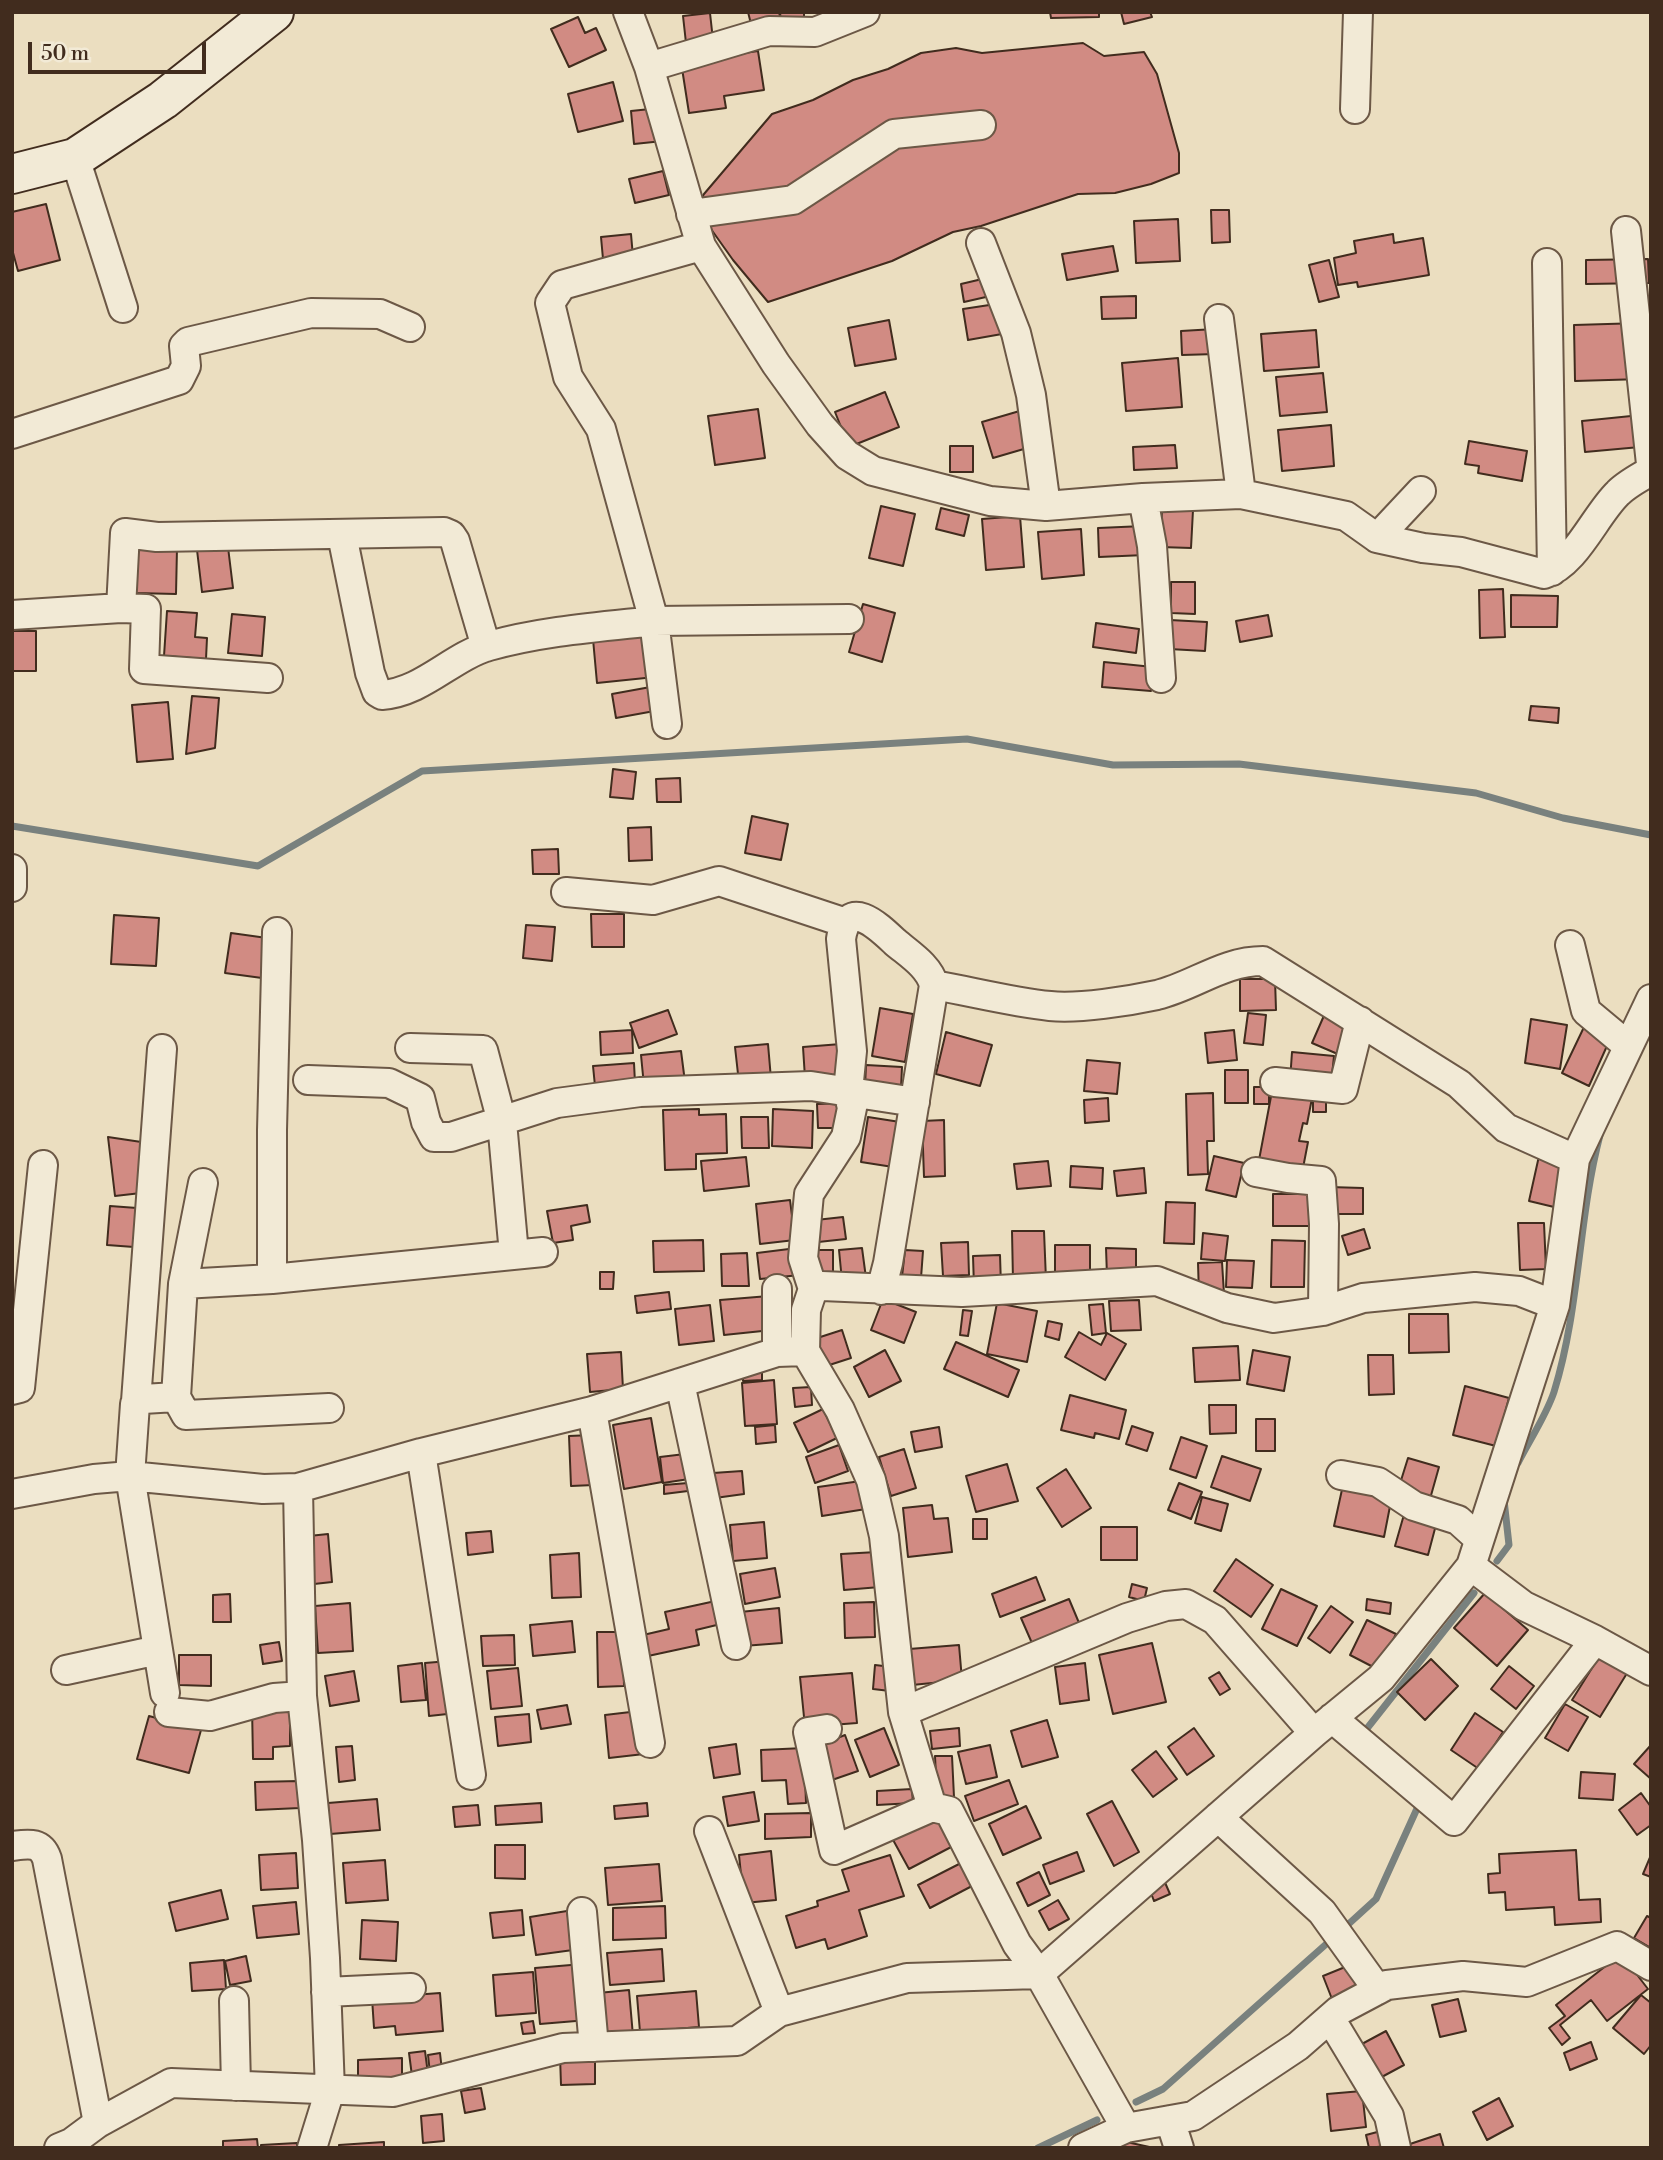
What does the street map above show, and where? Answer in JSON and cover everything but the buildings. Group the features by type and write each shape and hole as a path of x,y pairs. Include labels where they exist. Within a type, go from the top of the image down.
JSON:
{"street":[{"path":"12,174 75,158 163,100 274,12"},
{"path":"628,12 649,67 701,246 776,364 820,425 847,456 873,471 990,501 1046,506 1241,494 1346,516 1377,538 1423,548 1461,552 1544,573 1562,564 1618,493 1651,471"},
{"path":"649,67 769,31 815,32 865,12"},
{"path":"1355,109 1358,12"},
{"path":"691,214 793,200 894,134 981,125"},
{"path":"75,158 123,308"},
{"path":"1626,230 1651,464"},
{"path":"981,243 1016,333 1031,395 1046,506"},
{"path":"667,724 654,621 601,429 568,377 550,303 562,285 701,246"},
{"path":"1547,263 1552,571"},
{"path":"12,434 179,380 186,370 184,349 188,342 311,313 380,314 410,327"},
{"path":"1219,319 1241,494"},
{"path":"1377,538 1421,491"},
{"path":"1143,498 1152,546 1161,678"},
{"path":"121,608 125,533 157,537 444,532 451,535 455,541 486,647"},
{"path":"342,535 370,673 377,692 382,695 408,689 486,647 549,632 654,621 849,619"},
{"path":"12,615 121,608 146,609 144,669 268,678"},
{"path":"12,869 12,887"},
{"path":"566,892 653,900 719,881 846,923"},
{"path":"791,1351 813,1289 803,1258 809,1194 846,1137 852,1108 848,1091 852,1051 841,939 846,923 852,918 864,917 918,961 933,979 934,985 888,1263 881,1290"},
{"path":"272,1279 272,1130 277,932"},
{"path":"1570,945 1586,1012 1628,1046"},
{"path":"934,985 1053,1006 1105,1003 1159,995 1227,966 1263,961 1459,1084 1506,1128 1575,1159"},
{"path":"59,2148 171,2083 393,2092 563,2048 737,2041 779,2012 907,1978 1039,1974 1381,1678 1471,1566 1555,1305 1575,1159 1651,999"},
{"path":"1275,1082 1343,1089 1360,1021"},
{"path":"410,1048 484,1050 502,1122 514,1254"},
{"path":"162,1049 136,1401 133,1409 131,1476 167,1703 210,1716 274,1698 302,1696"},
{"path":"308,1080 389,1083 420,1098 426,1122 434,1137 451,1137 557,1103 640,1092 811,1086 915,1102"},
{"path":"12,1390 20,1388 43,1165"},
{"path":"1256,1172 1321,1181 1324,1224 1323,1311"},
{"path":"203,1183 183,1284 177,1397 186,1415 329,1409"},
{"path":"183,1284 272,1279 543,1252"},
{"path":"813,1289 822,1286 962,1292 1157,1280 1227,1308 1273,1318 1323,1311 1363,1298 1475,1287 1520,1291 1555,1305"},
{"path":"777,1289 791,1351 840,1410 871,1480 884,1536 903,1712 932,1807"},
{"path":"12,1494 94,1479 131,1476 263,1489 298,1488 421,1453 592,1411 791,1351"},
{"path":"680,1383 736,1645"},
{"path":"136,1401 177,1397"},
{"path":"592,1411 650,1743"},
{"path":"421,1453 471,1776"},
{"path":"1341,1475 1378,1482 1414,1506 1458,1520 1479,1539"},
{"path":"298,1488 302,1696 317,1840 330,2090 312,2148"},
{"path":"1471,1566 1524,1606 1651,1671"},
{"path":"903,1712 1127,1618 1166,1606 1186,1604 1215,1620 1323,1726 1454,1821 1595,1640"},
{"path":"66,1671 158,1650"},
{"path":"827,1729 808,1732 834,1850 932,1807 948,1811 1017,1944 1039,1974 1126,2128"},
{"path":"1218,1817 1322,1912 1378,1990"},
{"path":"709,1831 779,2012"},
{"path":"12,1846 36,1845 41,1847 47,1859 98,2123"},
{"path":"582,1912 594,2047"},
{"path":"1083,2148 1126,2128 1192,2116 1298,2046 1338,2011 1387,1985 1463,1976 1527,1982 1617,1946 1651,1966"},
{"path":"326,1992 411,1988"},
{"path":"234,2001 236,2086"},
{"path":"1330,2018 1389,2116 1396,2148"},
{"path":"1170,2120 1179,2148"}],"waterway":[{"path":"12,826 258,866 422,771 967,739 1113,765 1239,764 1476,793 1563,818 1651,835"},
{"path":"1518,1463 1551,1401 1563,1360 1587,1199 1600,1135"},
{"path":"1497,1561 1509,1545 1504,1500"},
{"path":"1369,1735 1365,1731 1474,1593"},
{"path":"1342,1930 1376,1899 1420,1802"},
{"path":"1136,2102 1163,2089 1333,1938"},
{"path":"1038,2148 1097,2120"}]}
